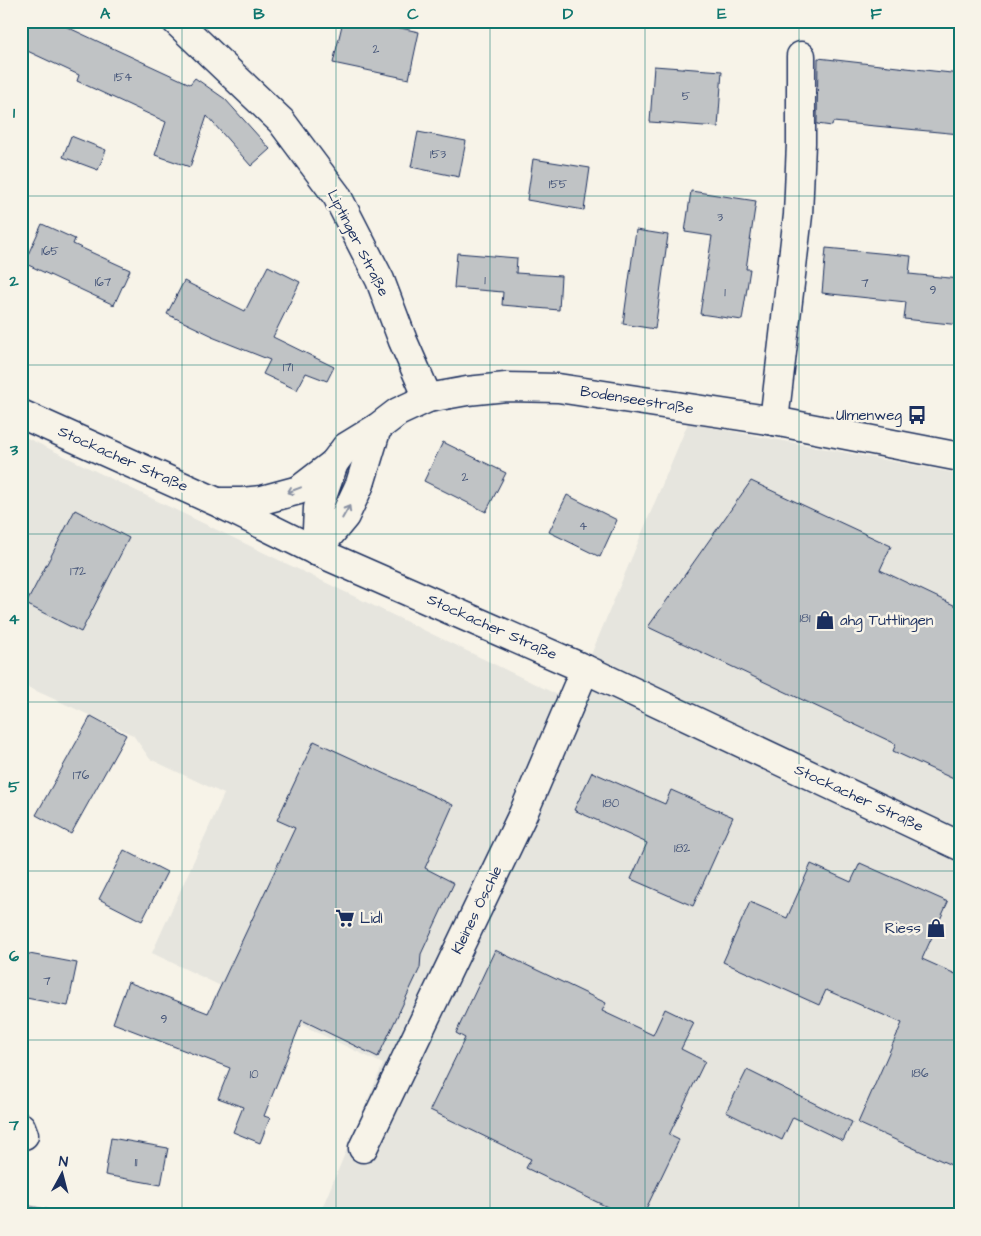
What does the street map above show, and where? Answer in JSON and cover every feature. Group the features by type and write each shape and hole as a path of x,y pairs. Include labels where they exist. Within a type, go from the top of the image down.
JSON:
{"street":[{"name":"Liptinger Straße","path":"178,22 281,121 337,196 380,280 402,341 428,398"},
{"path":"774,421 798,215 801,143 801,56"},
{"name":"Bodenseestraße","path":"334,463 346,447 377,428 398,412 428,398 506,387 558,388 774,421 960,457"},
{"name":"Stockacher Straße","path":"21,414 217,502 316,551 584,669 960,846"},
{"path":"316,551 345,516 360,484 377,428"},
{"path":"316,551 318,508 334,463"},
{"path":"217,502 262,500 299,490 334,463"},
{"name":"Kleines Öschle","path":"363,1148 523,814 584,669"}],"shaded area":[{"path":"688,423 960,474 960,1215 319,1215 383,1064 152,953 224,794 150,759 133,735 21,684 21,435 568,700 588,662"},
{"path":"21,1204 75,1215 21,1215"}],"building":[{"path":"21,21 54,21 190,84 195,78 225,99 270,149 251,166 207,116 190,167 155,155 166,122 77,81 79,75 21,48"},
{"path":"343,21 368,21 419,32 409,79 333,63"},
{"path":"818,58 960,74 960,134 833,122 832,126 817,124"},
{"path":"654,66 722,71 718,127 650,122"},
{"path":"418,132 466,141 459,177 411,167"},
{"path":"71,136 106,150 98,170 63,157"},
{"path":"533,159 590,168 584,210 527,200"},
{"path":"691,191 756,201 746,269 750,269 742,320 700,314 712,236 685,232"},
{"path":"42,224 75,239 73,244 130,270 114,305 24,263"},
{"path":"636,230 668,235 655,329 623,324"},
{"path":"826,248 911,256 909,274 960,279 960,325 904,319 906,302 822,293"},
{"path":"457,253 517,258 516,273 561,276 559,310 502,305 503,292 454,288"},
{"path":"268,266 300,282 273,337 334,367 327,381 306,373 297,390 263,374 270,360 212,337 167,314 184,281 245,311"},
{"path":"443,442 506,473 486,512 424,481"},
{"path":"751,481 891,546 880,570 960,608 960,782 893,751 896,744 648,627"},
{"path":"567,495 617,520 600,557 549,532"},
{"path":"75,510 129,538 81,632 26,604"},
{"path":"91,716 126,735 71,834 36,815"},
{"name":"Lidl","path":"314,741 453,805 425,868 454,883 421,954 420,968 378,1057 302,1020 264,1116 270,1118 260,1143 233,1132 243,1107 218,1098 230,1068 113,1023 128,982 208,1013 295,828 277,820"},
{"path":"592,772 665,804 671,790 733,817 693,906 631,879 647,843 574,810"},
{"path":"124,850 167,872 142,921 99,899"},
{"path":"860,863 948,902 922,959 960,976 960,1169 858,1123 902,1023 826,990 819,1005 723,962 750,902 787,918 811,864 851,882"},
{"path":"495,950 606,1003 602,1011 653,1035 665,1009 694,1023 681,1049 705,1061 669,1135 679,1140 643,1215 624,1215 526,1168 531,1159 430,1110 465,1038 456,1033"},
{"path":"24,953 77,963 68,1006 21,997 21,966"},
{"path":"747,1070 852,1122 843,1141 793,1117 782,1140 726,1112"},
{"path":"111,1138 168,1148 161,1185 105,1175"}],"place":[{"name":"Ulmenweg","path":"917,415"},
{"name":"ahg Tuttlingen","path":"825,620"},
{"name":"Lidl","path":"345,918"},
{"name":"Riess","path":"936,928"}]}
